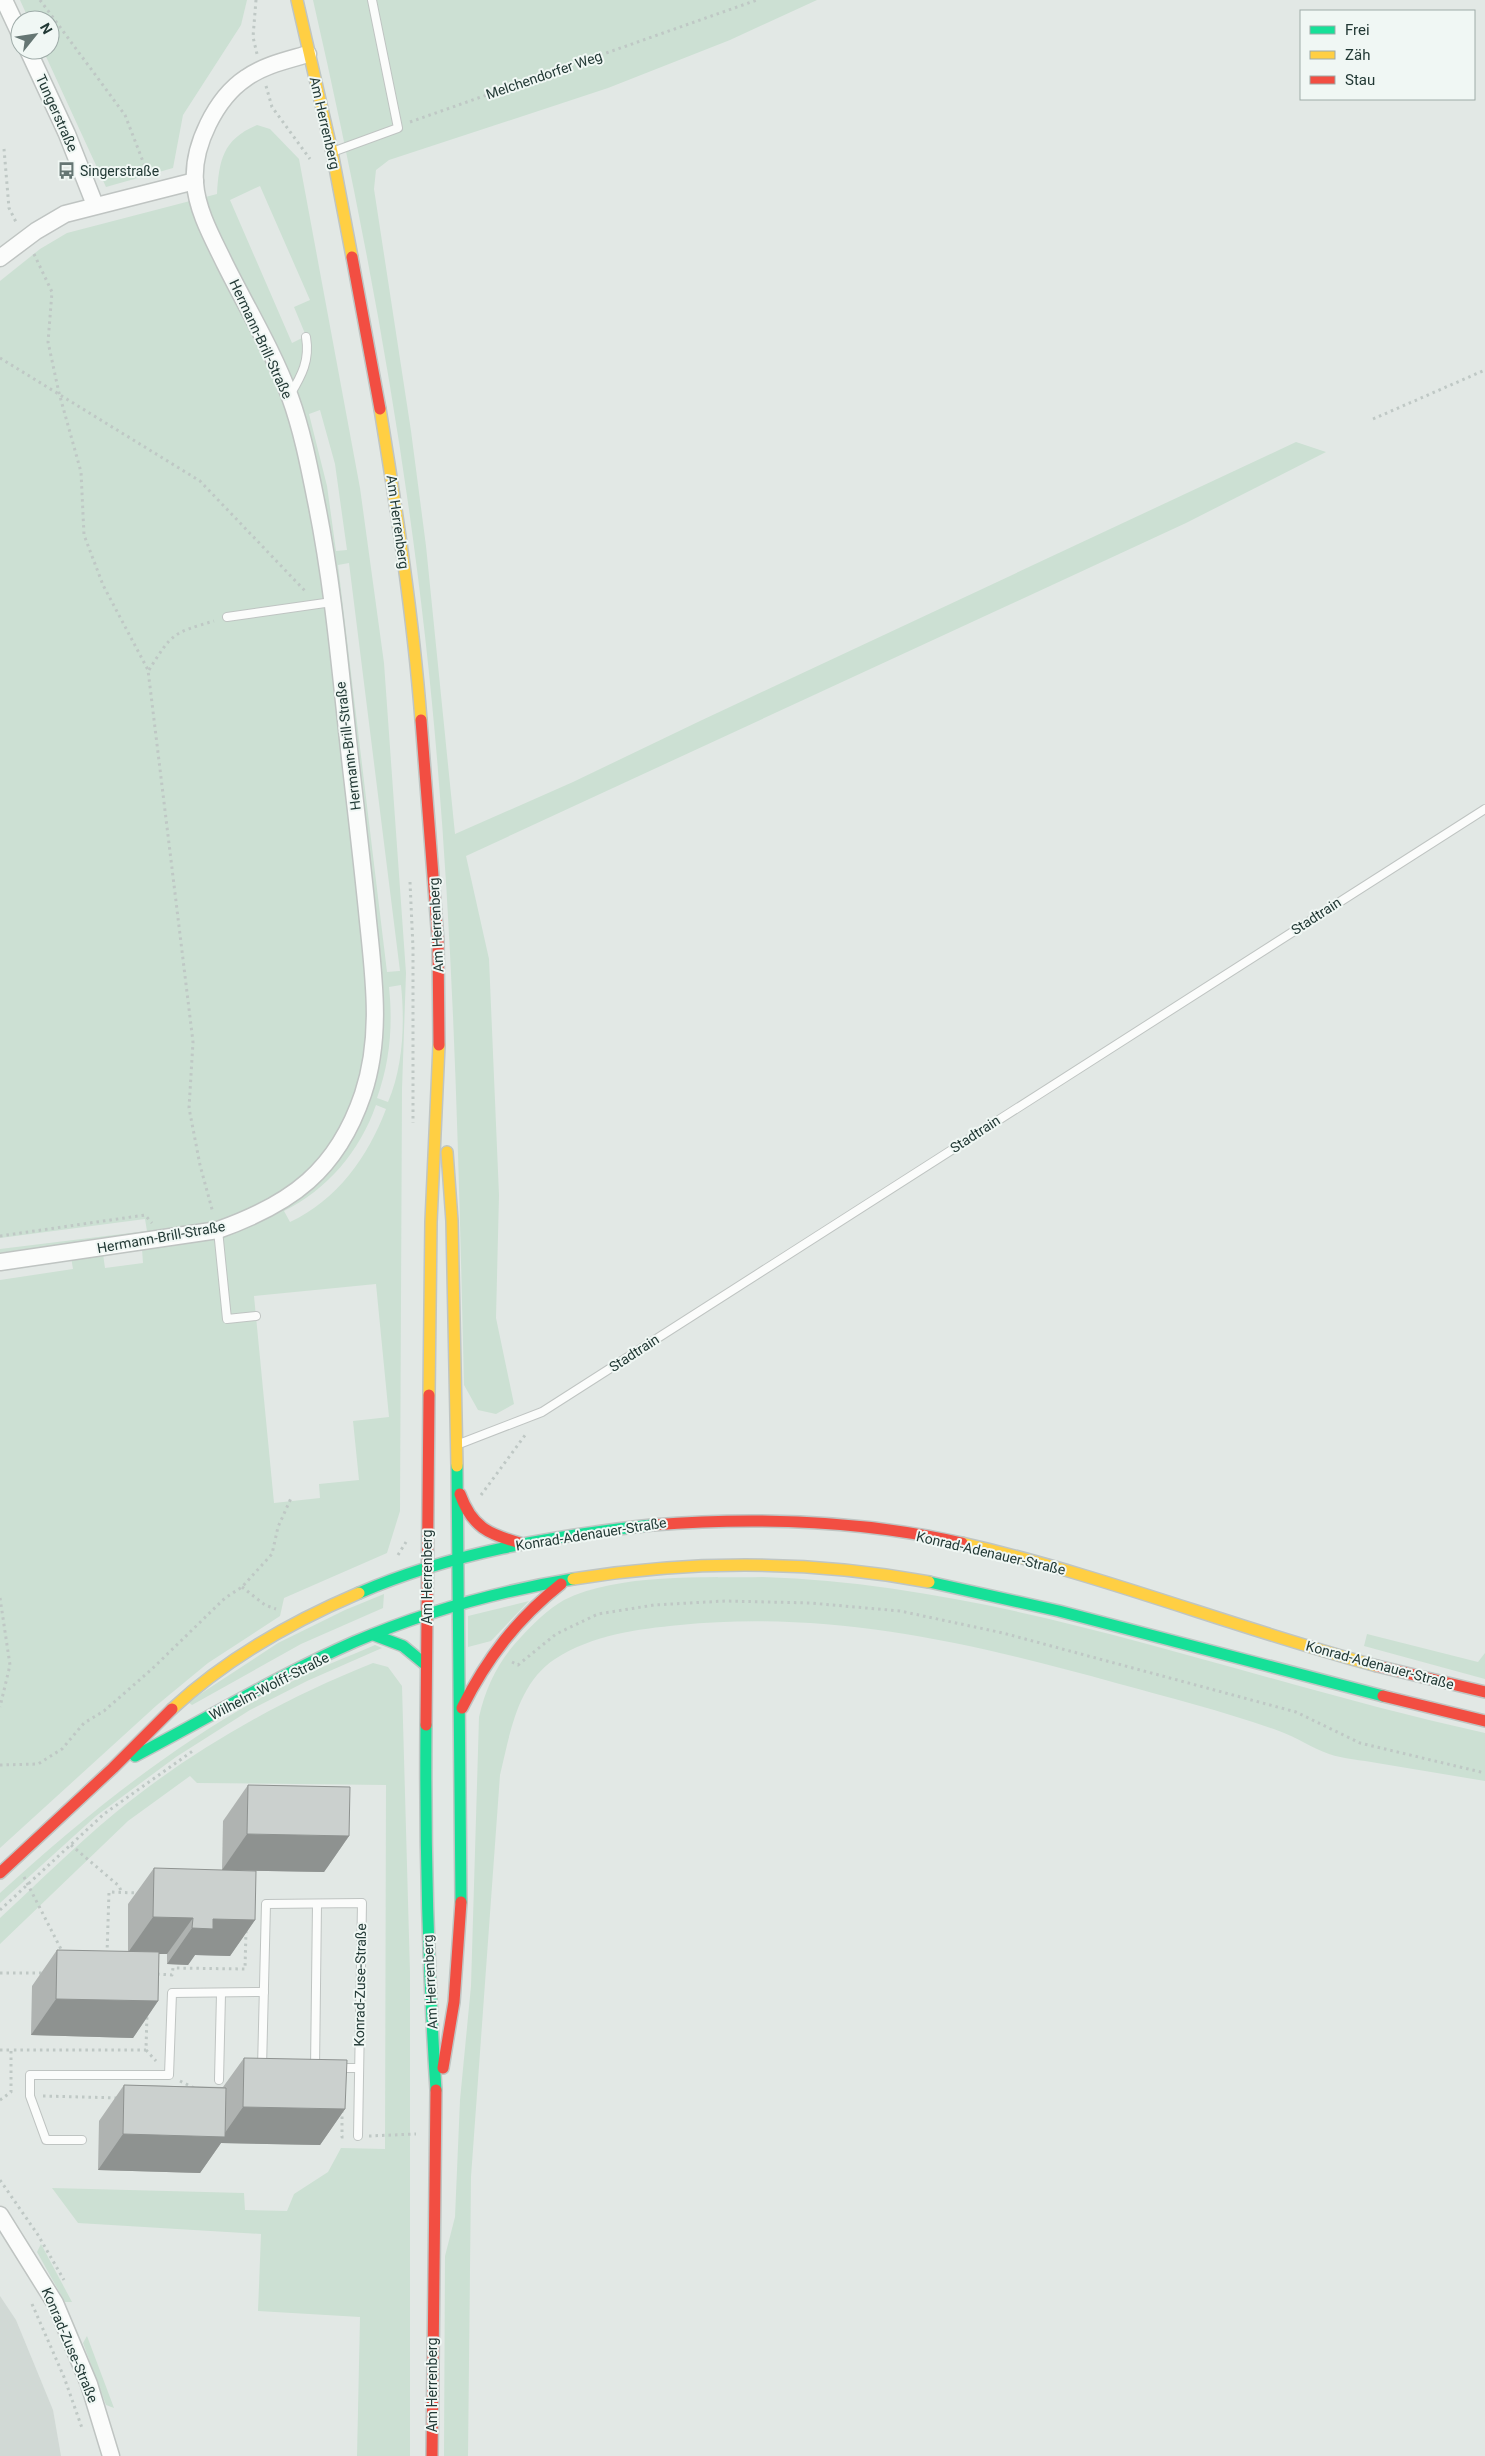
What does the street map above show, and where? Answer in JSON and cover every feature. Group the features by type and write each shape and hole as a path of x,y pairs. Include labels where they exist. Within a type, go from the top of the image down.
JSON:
{"main road":[{"name":"Am Herrenberg","path":"297,0 332,152 365,323 394,493 416,658 438,941 439,1051 431,1222 426,1570 425,1846 428,1960 437,2103 433,2239 432,2456"},
{"name":"Am Herrenberg","path":"437,2103 454,2002 460,1942 459,1560 452,1221 439,1051"},
{"path":"457,1485 463,1505 477,1526 498,1537 523,1544"},
{"name":"Konrad-Adenauer-Straße","path":"426,1570 523,1544 630,1526 732,1519 860,1526 955,1542 1043,1563 1320,1650 1485,1692"},
{"name":"Konrad-Adenauer-Straße","path":"458,1606 565,1581 635,1571 731,1566 790,1566 846,1570 905,1578 1053,1608 1485,1721"},
{"name":"Wilhelm-Wolff-Straße","path":"0,1873 116,1765 174,1707 222,1669 261,1642 309,1615 354,1595 426,1570"},
{"path":"460,1713 491,1653 525,1614 565,1581"},
{"name":"Wilhelm-Wolff-Straße","path":"116,1765 283,1676 374,1635 458,1606"},
{"path":"374,1635 398,1641 426,1665"}],"street":[{"path":"4,0 10,13"},
{"name":"Hermann-Brill-Straße","path":"0,1262 218,1230 251,1218 288,1198 318,1173 337,1149 350,1126 363,1095 372,1061 376,1003 325,603 325,546 308,459 290,396 210,234 199,203 195,182 197,155 221,102 243,79 261,69 308,54"},
{"name":"Tungerstraße","path":"33,60 67,134 95,205"},
{"path":"0,258 22,232 65,214 95,205 195,182"},
{"name":"Konrad-Zuse-Straße","path":"0,2214 55,2303 89,2384 111,2456"}],"lane":[{"path":"332,152 398,128 372,0"},
{"path":"290,396 305,369 309,352 306,336"},
{"path":"227,617 325,603"},
{"name":"Stadtrain","path":"457,1445 542,1412 1485,809"},
{"path":"218,1230 227,1319 256,1316"},
{"name":"Konrad-Zuse-Straße","path":"271,2068 262,2068 266,1904 362,1903 359,2068"},
{"path":"315,2069 317,1904"},
{"path":"82,2140 46,2140 30,2096 30,2075 169,2075 172,1994 264,1992"},
{"path":"219,2080 221,1994"},
{"path":"306,2068 324,2068"},
{"path":"332,2068 359,2068 358,2136"}],"path":[{"path":"40,0 126,115 154,191"},
{"path":"256,0 253,37 272,107 310,156 312,165"},
{"name":"Melchendorfer Weg","path":"398,128 757,0"},
{"path":"4,149 10,208 52,292 48,342 59,392 81,472 84,534 103,585 148,670 194,1042 189,1108 200,1165 218,1230"},
{"path":"0,358 59,392 200,481 325,603"},
{"path":"1373,420 1485,370"},
{"path":"148,670 167,641 175,635 183,630 227,617"},
{"path":"0,1236 145,1215 166,1238"},
{"path":"476,1502 542,1412"},
{"path":"0,1765 38,1764 62,1749 84,1723 104,1711 152,1669 226,1598 242,1587 272,1554 278,1527 292,1496"},
{"path":"394,1558 404,1547 408,1536"},
{"path":"0,1598 10,1665 0,1707"},
{"path":"491,1653 518,1665 556,1634 598,1614 654,1605 725,1601 810,1603 900,1611 1004,1633 1287,1710 1360,1743 1485,1773"},
{"path":"0,1910 104,1814 195,1750"},
{"path":"71,1845 119,1886 122,1893"},
{"path":"27,1884 68,1959"},
{"path":"107,1956 109,1892 141,1893"},
{"path":"149,1974 172,1975 173,1968 244,1969 246,1925"},
{"path":"0,1973 52,1974"},
{"path":"0,2050 146,2050 147,2012"},
{"path":"10,2092 11,2050"},
{"path":"188,2094 195,2088 219,2080"},
{"path":"0,2100 10,2092 30,2096 125,2098"},
{"path":"342,2109 342,2137 419,2134"},
{"path":"31,2302 64,2377 83,2430"}],"shaded area":[{"path":"0,2296 16,2320 53,2410 61,2456 0,2456"}],"green space":[{"path":"20,0 247,0 241,25 183,115 173,168 106,187 48,60 60,60 60,10 24,10"},
{"path":"313,0 817,0 730,40 608,88 389,160 376,170 374,189 411,431 426,546 455,834 573,782 1296,442 1326,452 1186,523 466,856 489,959 499,1195 496,1318 514,1404 496,1414 478,1410 464,1385 453,1010 448,916 434,729 415,556 392,396 378,316 331,79"},
{"path":"257,125 270,129 299,159 360,488 384,663 406,973 402,1089 400,1511 387,1553 284,1598 280,1616 208,1663 157,1705 0,1848 0,1280 73,1269 71,1257 0,1267 0,1249 147,1231 145,1219 0,1238 0,281 40,249 67,233 217,194 219,171 225,152 237,137","holes":["260,186 310,300 294,307 306,336 292,343 230,200","320,410 335,464 347,550 336,551 327,486 309,414","349,563 400,971 387,972 338,565","401,985 402,1045 397,1074 388,1102 377,1098 388,1057 389,987","376,1105 386,1109 370,1144 349,1175 322,1202 290,1222 284,1211 300,1202 328,1180 361,1138","142,1249 143,1263 105,1268 103,1254","376,1284 389,1417 353,1421 359,1480 319,1484 320,1498 274,1503 254,1296"]},
{"path":"763,1577 855,1584 947,1597 1037,1616 1127,1638 1395,1712 1485,1733 1485,1781 1334,1756 1285,1733 1178,1700 1062,1668 954,1643 900,1633 846,1626 791,1622 680,1625 631,1631 599,1639 584,1644 555,1659 542,1669 524,1696 512,1727 500,1775 471,2177 468,2456 444,2456 445,2256 455,2217 460,2100 471,1986 479,1717 485,1695 494,1674 513,1646 541,1617 564,1600 586,1591 635,1581"},
{"path":"384,1594 383,1608 301,1644 192,1705 188,1702 278,1643 345,1610"},
{"path":"529,1601 491,1641 468,1647 468,1616"},
{"path":"1367,1634 1478,1662 1485,1653 1485,1679 1364,1646"},
{"path":"375,1645 382,1648 307,1681 250,1710 176,1757 96,1816 0,1903 0,1893 68,1833 138,1777 175,1751 251,1703 322,1667"},
{"path":"373,1663 388,1667 402,1686 410,1973 410,2456 357,2456 360,2317 258,2311 261,2234 78,2223 52,2188 244,2193 245,2210 287,2211 294,2194 328,2172 341,2148 385,2149 386,1785 197,1783 190,1776 128,1821 0,1944 0,1918 86,1838 144,1790 238,1728 304,1693"},
{"path":"41,2244 72,2302 65,2302 37,2252"},
{"path":"87,2336 114,2408 106,2405 83,2343"}],"building":[{"path":"248,1785 350,1787 349,1836 247,1834"},
{"path":"154,1868 256,1871 255,1920 213,1919 213,1929 192,1928 193,1918 153,1917"},
{"path":"57,1950 159,1952 158,2001 56,1999"},
{"path":"244,2058 347,2060 345,2109 243,2107"},
{"path":"124,2085 226,2088 225,2137 123,2134"}],"traffic: fast":[{"path":"457,1466 461,1902"},
{"path":"359,1593 430,1567 503,1548 614,1529 652,1525"},
{"path":"135,1756 298,1668 380,1631 490,1596 573,1579"},
{"path":"929,1582 1059,1611 1383,1696"},
{"path":"374,1635 403,1646 426,1665"},
{"path":"426,1725 428,1908 436,2090"}],"traffic: slow":[{"path":"297,0 332,152 352,257"},
{"path":"380,409 404,564 421,720"},
{"path":"429,1395 431,1222 439,1045"},
{"path":"447,1152 452,1221 457,1466"},
{"path":"962,1543 1119,1586 1273,1636 1377,1666"},
{"path":"573,1579 662,1568 751,1565 796,1566 840,1570 929,1582"},
{"path":"172,1709 215,1673 261,1643 309,1616 359,1593"}],"traffic: jam":[{"path":"352,257 380,409"},
{"path":"421,720 438,941 439,1045"},
{"path":"426,1725 429,1395"},
{"path":"460,1494 470,1514 482,1528 520,1543"},
{"path":"652,1525 730,1521 807,1522 885,1529 962,1543"},
{"path":"462,1708 482,1672 504,1640 530,1611 561,1584"},
{"path":"1377,1666 1485,1692"},
{"path":"1383,1696 1485,1721"},
{"path":"0,1873 113,1768 172,1709"},
{"path":"443,2068 454,2002 461,1902"},
{"path":"432,2456 436,2090"}],"place":[{"name":"Singerstraße","path":"66,171"}]}
